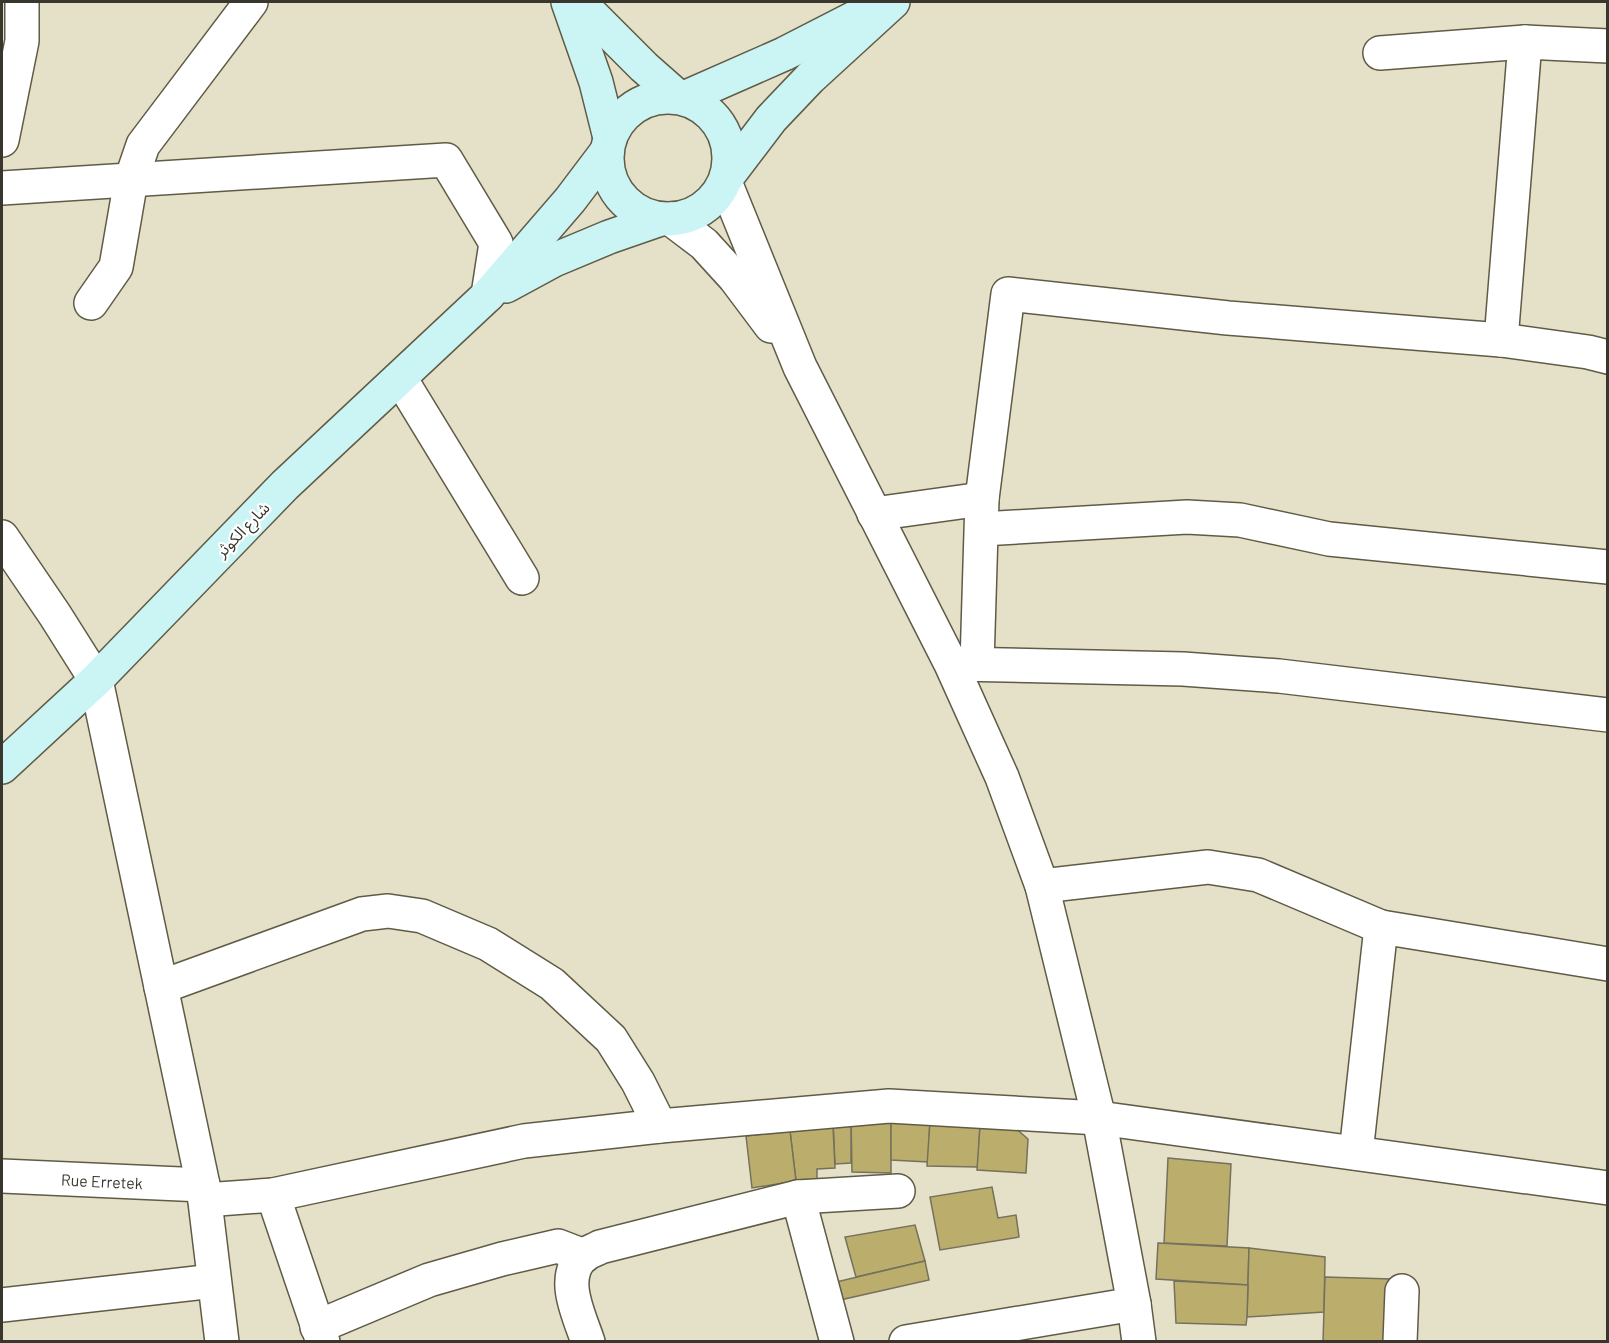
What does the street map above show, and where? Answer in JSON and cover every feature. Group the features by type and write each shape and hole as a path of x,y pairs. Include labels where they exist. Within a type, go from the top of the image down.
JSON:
{"main road":[{"path":"568,2 596,82 609,144 608,170 615,188 627,203 643,213 666,219"},
{"path":"579,2 644,67 681,98"},
{"path":"681,98 784,54 886,2"},
{"path":"488,295 554,260 609,237 666,219 689,216 703,208 716,197 726,179 771,119 810,78 892,2"},
{"path":"488,295 570,200 609,144 618,122 630,109 644,100 661,97 681,98 702,106 717,120 726,137 730,157 726,179"},
{"name":"شارع الكوثر","path":"2,767 96,680 285,485 488,295"}],"street":[{"path":"2,140 22,41 22,2"},
{"path":"91,303 116,267 131,180 143,145 251,2"},
{"path":"1501,340 1525,42"},
{"path":"1380,52 1525,42 1608,46"},
{"path":"2,188 446,160 496,243 488,295"},
{"path":"726,179 800,367 874,514 964,664 1042,886 1099,1118 1139,1341"},
{"path":"666,219 704,243 735,278 800,367"},
{"path":"964,664 1008,294 1228,318 1501,340 1608,357"},
{"path":"400,378 522,578"},
{"path":"874,514 1187,517 1240,520 1329,539 1608,567"},
{"path":"2,537 96,680 204,1192 222,1341"},
{"path":"964,664 1183,669 1279,676 1608,715"},
{"path":"1042,886 1208,867 1258,875 1381,927 1608,964"},
{"path":"161,987 362,914 388,911 422,916 488,944 552,984 611,1039 638,1082 660,1126"},
{"path":"1356,1153 1381,927"},
{"name":"Rue Erretek","path":"2,1176 273,1196 524,1141 660,1126 889,1106 1099,1118 1608,1188"},
{"path":"588,1341 575,1299 572,1283 574,1267 584,1256 600,1247 798,1197 898,1191"},
{"path":"273,1196 320,1334 429,1280 558,1246 584,1256"},
{"path":"798,1197 837,1341"},
{"path":"2,1305 214,1281"},
{"path":"1401,1341 1402,1291"},
{"path":"906,1341 1134,1304"}],"building":[{"path":"851,1118 891,1119 891,1173 852,1172"},
{"path":"851,1118 851,1163 835,1164 833,1120"},
{"path":"891,1119 930,1121 928,1162 891,1160"},
{"path":"930,1121 980,1126 978,1167 927,1166"},
{"path":"980,1126 1014,1127 1028,1139 1026,1173 977,1170"},
{"path":"833,1127 835,1168 817,1169 817,1180 796,1181 790,1131"},
{"path":"790,1131 796,1181 752,1188 746,1136"},
{"path":"1168,1158 1231,1164 1227,1246 1164,1243"},
{"path":"992,1187 998,1218 1016,1215 1019,1237 940,1250 930,1197"},
{"path":"915,1225 925,1261 856,1277 845,1237"},
{"path":"1158,1243 1249,1248 1248,1285 1156,1279"},
{"path":"1249,1248 1325,1257 1324,1312 1247,1317"},
{"path":"925,1261 929,1280 840,1300 836,1282"},
{"path":"1325,1277 1392,1279 1391,1342 1323,1342"},
{"path":"1174,1281 1248,1285 1246,1325 1176,1323"}]}
